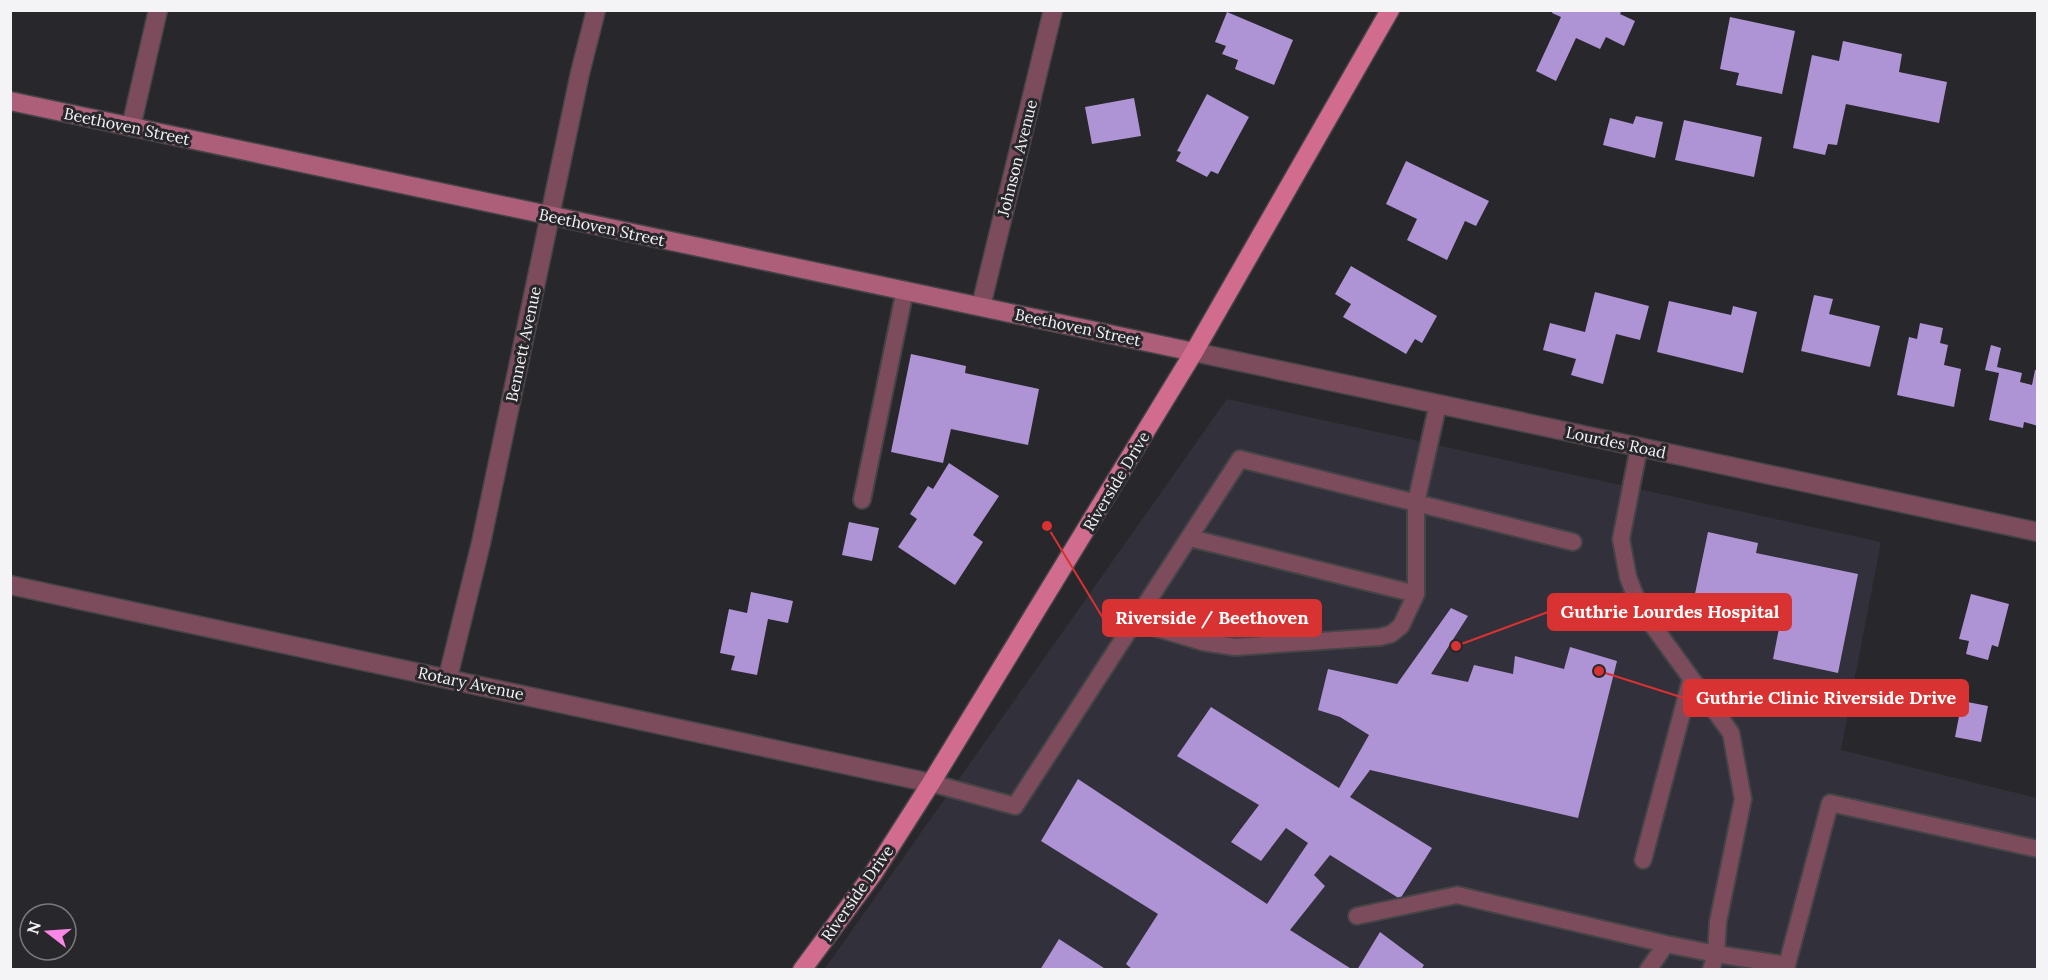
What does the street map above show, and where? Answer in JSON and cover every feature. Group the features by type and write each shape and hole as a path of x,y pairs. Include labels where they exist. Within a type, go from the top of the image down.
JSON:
{"main road":[{"name":"Riverside Drive","path":"802,969 873,874 931,783 1194,352 1390,10"}],"street":[{"path":"131,127 158,10"},
{"name":"Bennett Avenue","path":"448,677 481,543 596,10"},
{"name":"Johnson Avenue","path":"981,306 1053,10"},
{"name":"Beethoven Street","path":"10,101 1194,352"},
{"name":"Lourdes Road","path":"1194,352 2037,532"},
{"name":"Rotary Avenue","path":"10,585 448,677 931,783"}],"lane":[{"path":"862,500 905,290"},
{"path":"1136,622 1203,642 1235,647 1380,637 1391,634 1401,626 1416,594 1416,503 1438,404"},
{"path":"1639,447 1622,539 1628,577 1640,608 1731,733 1743,799 1718,922 1714,962"},
{"path":"931,783 1015,806 1240,459 1573,542"},
{"path":"1190,538 1416,594"},
{"path":"1643,860 1691,679"},
{"path":"1358,916 1457,895 1666,944 1714,962 1787,967 1830,803 2037,849"},
{"path":"1648,969 1666,944"}],"shaded area":[{"path":"1227,399 1881,542 1841,750 2037,798 2037,969 824,970"}],"building":[{"path":"1553,10 1622,10 1620,14 1635,21 1624,46 1606,37 1600,49 1576,38 1556,81 1536,71 1561,17 1552,13"},
{"path":"1227,12 1293,40 1274,85 1235,69 1238,60 1222,54 1226,46 1215,42"},
{"path":"1730,17 1795,31 1782,94 1736,85 1739,73 1720,69"},
{"path":"1843,41 1902,54 1899,72 1947,82 1939,123 1846,104 1837,145 1828,144 1825,155 1793,148 1812,55 1839,61"},
{"path":"1207,94 1249,117 1218,174 1211,171 1207,177 1176,161 1181,152 1177,151"},
{"path":"1134,98 1141,136 1092,144 1085,107"},
{"path":"1636,116 1663,122 1655,158 1603,145 1610,118 1633,124"},
{"path":"1684,120 1762,137 1754,177 1675,160"},
{"path":"1406,161 1489,201 1476,226 1465,221 1447,260 1407,240 1417,219 1386,204"},
{"path":"1351,266 1437,316 1422,343 1415,339 1406,354 1343,317 1351,304 1335,294"},
{"path":"1595,292 1649,306 1640,340 1616,334 1603,384 1571,375 1576,359 1543,350 1550,323 1585,332"},
{"path":"1814,295 1833,299 1829,314 1880,326 1870,367 1801,351"},
{"path":"1669,301 1731,315 1733,306 1757,312 1743,373 1657,352"},
{"path":"1920,323 1943,328 1940,343 1948,345 1944,365 1961,369 1954,407 1897,395 1909,337 1917,339"},
{"path":"1991,345 2001,348 1997,367 2022,373 2020,382 2032,385 2035,370 2038,370 2038,426 2024,422 2023,428 1989,420 1999,373 1985,370"},
{"path":"911,354 966,366 965,373 1039,389 1028,445 951,429 943,463 891,452"},
{"path":"949,463 999,496 973,535 983,542 955,585 898,547 917,519 910,514 928,486 933,489"},
{"path":"849,522 879,528 872,561 842,555"},
{"path":"1708,532 1758,543 1756,553 1858,574 1838,673 1773,659 1783,608 1745,600 1741,619 1692,608"},
{"path":"751,592 793,601 788,623 768,619 757,675 731,670 735,656 720,653 729,609 747,613"},
{"path":"1971,594 2009,604 1998,647 1992,645 1988,660 1966,654 1969,641 1959,639"},
{"path":"1451,608 1468,616 1431,674 1468,682 1474,665 1513,674 1515,656 1564,669 1570,647 1617,661 1578,818 1370,770 1350,797 1432,848 1400,899 1330,855 1314,875 1325,886 1290,930 1353,970 1133,970 1126,964 1158,914 1041,841 1078,779 1267,904 1308,843 1286,828 1261,861 1231,842 1259,805 1177,756 1211,707 1339,788 1369,735 1340,717 1318,710 1328,669 1397,684"},
{"path":"1962,701 1988,706 1981,742 1955,737"},
{"path":"1380,932 1424,965 1421,970 1357,970"},
{"path":"1059,939 1107,970 1040,970"}],"place":[{"name":"Riverside / Beethoven","path":"1047,526"},
{"name":"Guthrie Lourdes Hospital","path":"1456,646"},
{"name":"Guthrie Clinic Riverside Drive","path":"1599,671"}]}
